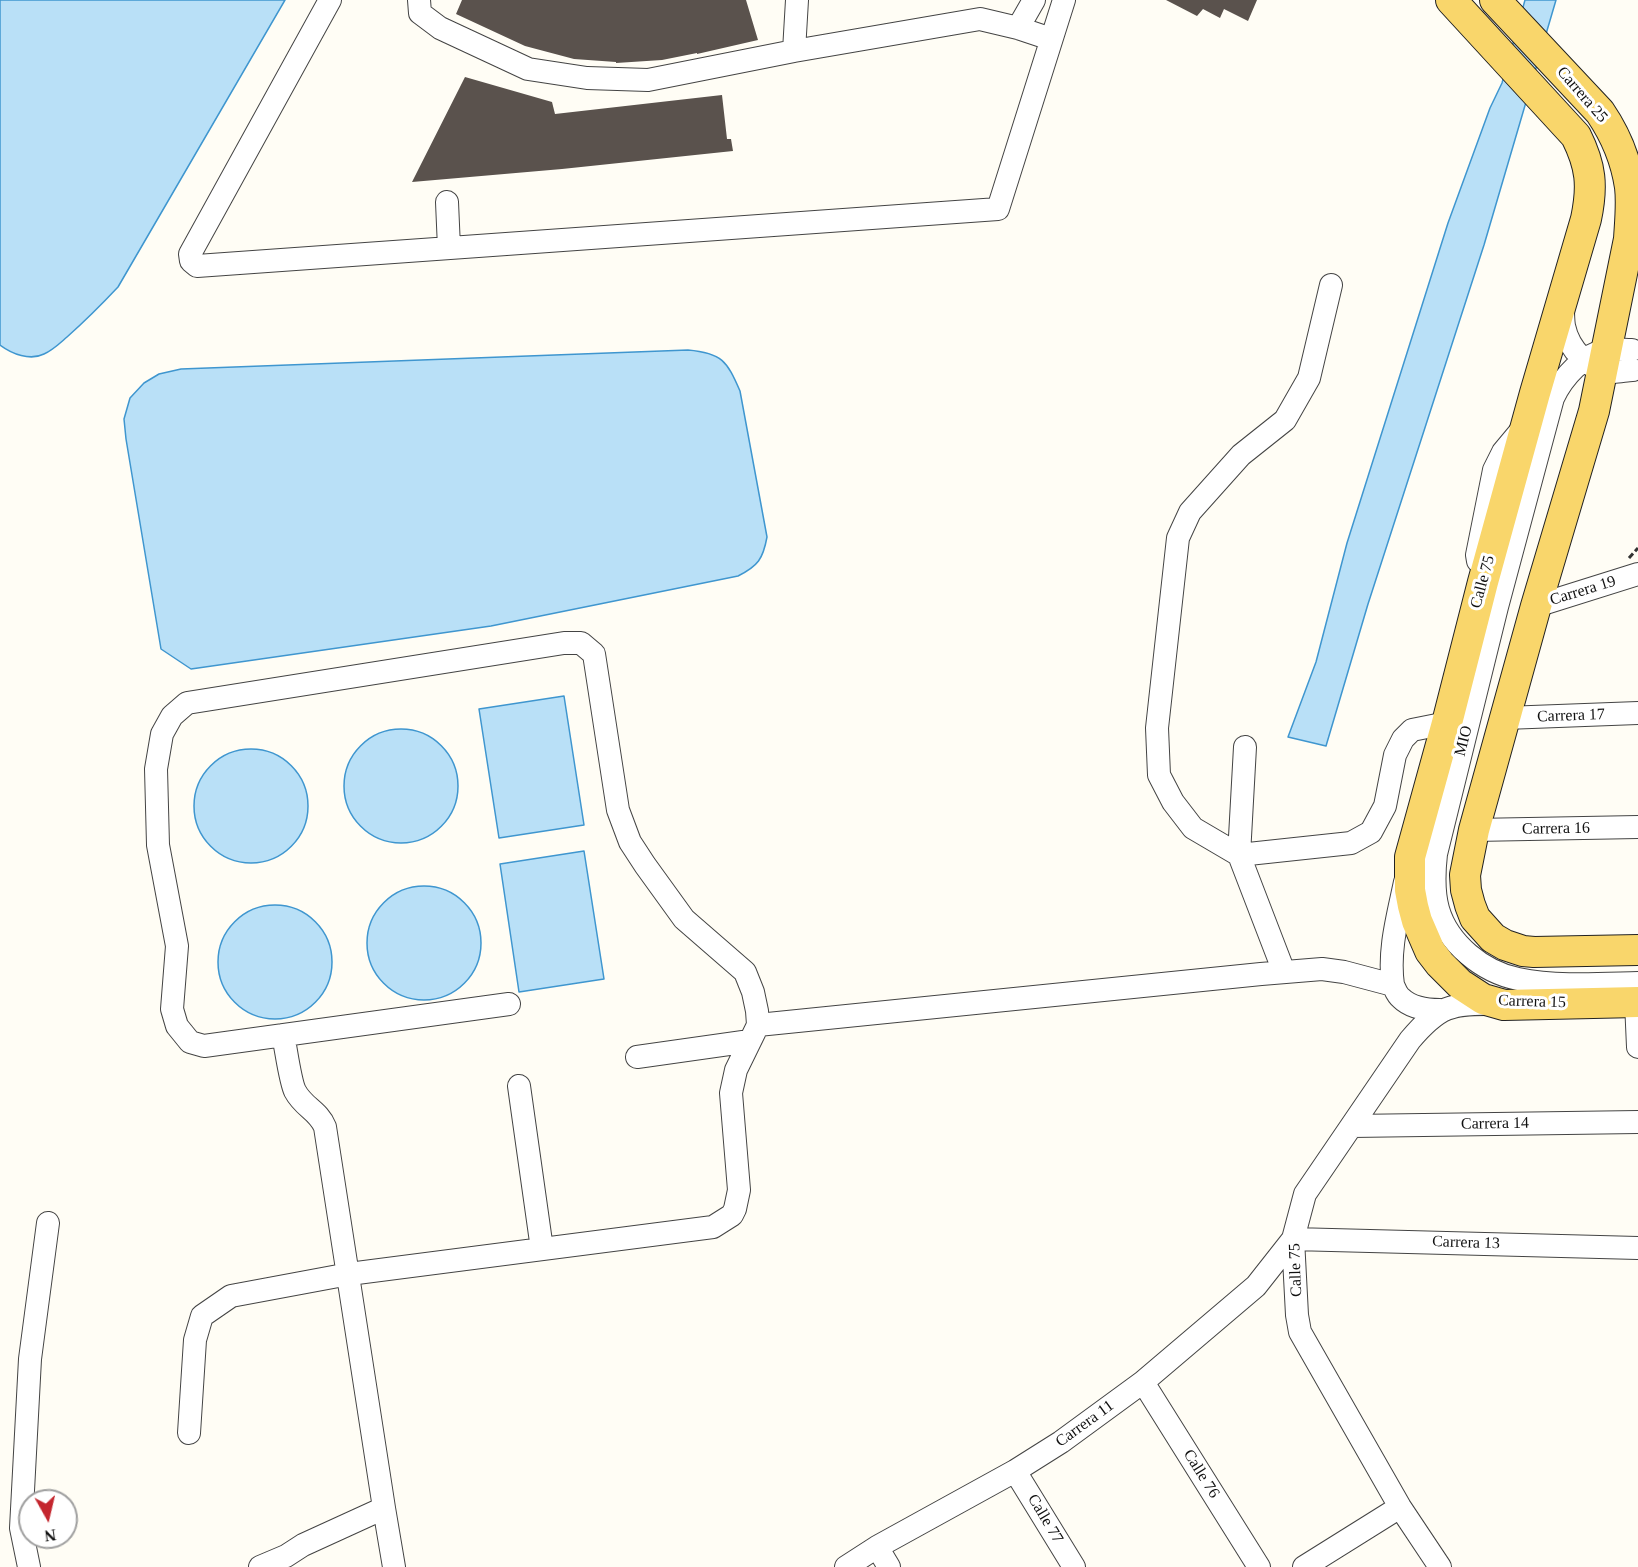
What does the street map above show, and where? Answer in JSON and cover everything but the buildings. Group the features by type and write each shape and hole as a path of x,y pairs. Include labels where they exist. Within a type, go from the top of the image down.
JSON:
{"main road":[{"name":"Carrera 25","path":"1451,0 1576,136 1585,154 1591,198"},
{"name":"Carrera 25","path":"1495,0 1600,112 1619,146 1630,186 1629,239 1609,361"},
{"name":"Calle 75","path":"1440,964 1423,936 1413,906 1410,890 1410,857 1483,582 1591,198"},
{"path":"1609,361 1536,606 1474,830 1466,866 1466,890 1473,911 1482,927 1500,942 1513,948 1523,951 1551,952 1638,950"},
{"name":"Carrera 15","path":"1440,964 1449,975 1471,992 1483,999 1504,1005 1637,996"}],"street":[{"path":"330,0 190,254 190,261 197,266 998,209 1064,0"},
{"path":"419,0 420,13 440,28 528,69 588,78 648,80 794,51 980,19 1051,39"},
{"path":"794,51 797,0"},
{"path":"1018,28 1034,0"},
{"path":"1619,146 1638,180"},
{"path":"447,202 449,248"},
{"path":"1331,285 1309,378 1285,420 1241,455 1190,512 1178,538 1157,728 1159,775 1173,802 1193,828 1239,855 1351,843 1371,832 1385,806 1395,755 1403,739 1412,730 1447,723"},
{"path":"1562,302 1564,327 1575,351 1609,361"},
{"name":"MIO","path":"1609,361 1583,408 1524,605 1451,876 1451,898 1457,919 1467,934 1479,945 1504,960 1543,965 1638,963"},
{"name":"MIO","path":"1609,361 1567,374 1553,398 1494,618 1433,874 1438,909 1446,927 1472,957 1490,969 1517,979 1577,984 1637,996"},
{"name":"Carrera 19","path":"1536,606 1636,570"},
{"path":"189,1433 195,1341 202,1316 231,1296 349,1274 713,1227 732,1215 738,1190 731,1093 736,1070 754,1033 757,1011 745,972 684,919 630,842 618,810 594,654 581,643 564,643 187,703 172,716 162,734 156,769 158,845 177,946 172,1009 177,1026 190,1042 204,1046 509,1004"},
{"name":"Carrera 17","path":"1505,718 1638,713"},
{"path":"1245,747 1239,855 1284,972"},
{"name":"Carrera 16","path":"1474,830 1638,827"},
{"path":"1410,857 1392,955 1393,985 1399,998 1426,1010 1440,1010 1456,1005 1504,1005"},
{"path":"637,1057 754,1033 1284,972 1322,969 1344,972 1393,985"},
{"path":"1637,996 1638,1047"},
{"name":"Calle 75","path":"1440,1010 1425,1022 1410,1040 1305,1194 1293,1239 1300,1332 1400,1508 1440,1567"},
{"path":"283,1035 294,1089 305,1105 321,1116 325,1127 394,1567"},
{"path":"519,1086 542,1249"},
{"name":"Carrera 14","path":"1352,1126 1638,1122"},
{"path":"29,1567 21,1528 30,1359 48,1223"},
{"name":"Carrera 13","path":"1293,1239 1638,1248"},
{"name":"Carrera 11","path":"846,1567 877,1547 1016,1471 1061,1442 1143,1382 1256,1286 1293,1239"},
{"name":"Calle 76","path":"1143,1382 1259,1567"},
{"name":"Calle 77","path":"1016,1471 1074,1567"},
{"path":"260,1567 384,1508"},
{"path":"1304,1567 1400,1508"},
{"path":"877,1547 889,1567"}],"water":[{"path":"0,0 285,0 118,287 87,319 56,346 44,354 33,357 16,354 0,345"},
{"path":"1525,0 1556,0 1484,245 1368,604 1326,746 1288,737 1316,662 1347,543 1448,223 1490,108 1502,83"},
{"path":"688,350 709,353 722,360 740,391 767,537 764,551 758,561 738,576 491,626 191,669 161,649 124,419 130,398 144,383 159,374 181,369"},
{"path":"564,696 584,825 499,838 479,709"},
{"path":"401,729 423,734 441,746 453,764 458,786 453,808 441,826 423,838 401,843 379,838 361,826 349,808 344,786 349,764 361,746 379,734"},
{"path":"251,749 273,754 291,766 303,784 308,806 303,828 291,846 273,858 251,863 229,858 211,846 199,828 194,806 199,784 211,766 229,754"},
{"path":"584,851 604,979 519,992 500,864"},
{"path":"424,886 446,891 464,903 476,921 481,943 476,965 464,983 446,995 424,1000 402,995 384,983 372,965 367,943 372,921 384,903 402,891"},
{"path":"275,905 297,910 315,922 327,940 332,962 327,984 315,1002 297,1014 275,1019 253,1014 235,1002 223,984 218,962 223,940 235,922 253,910"}]}
